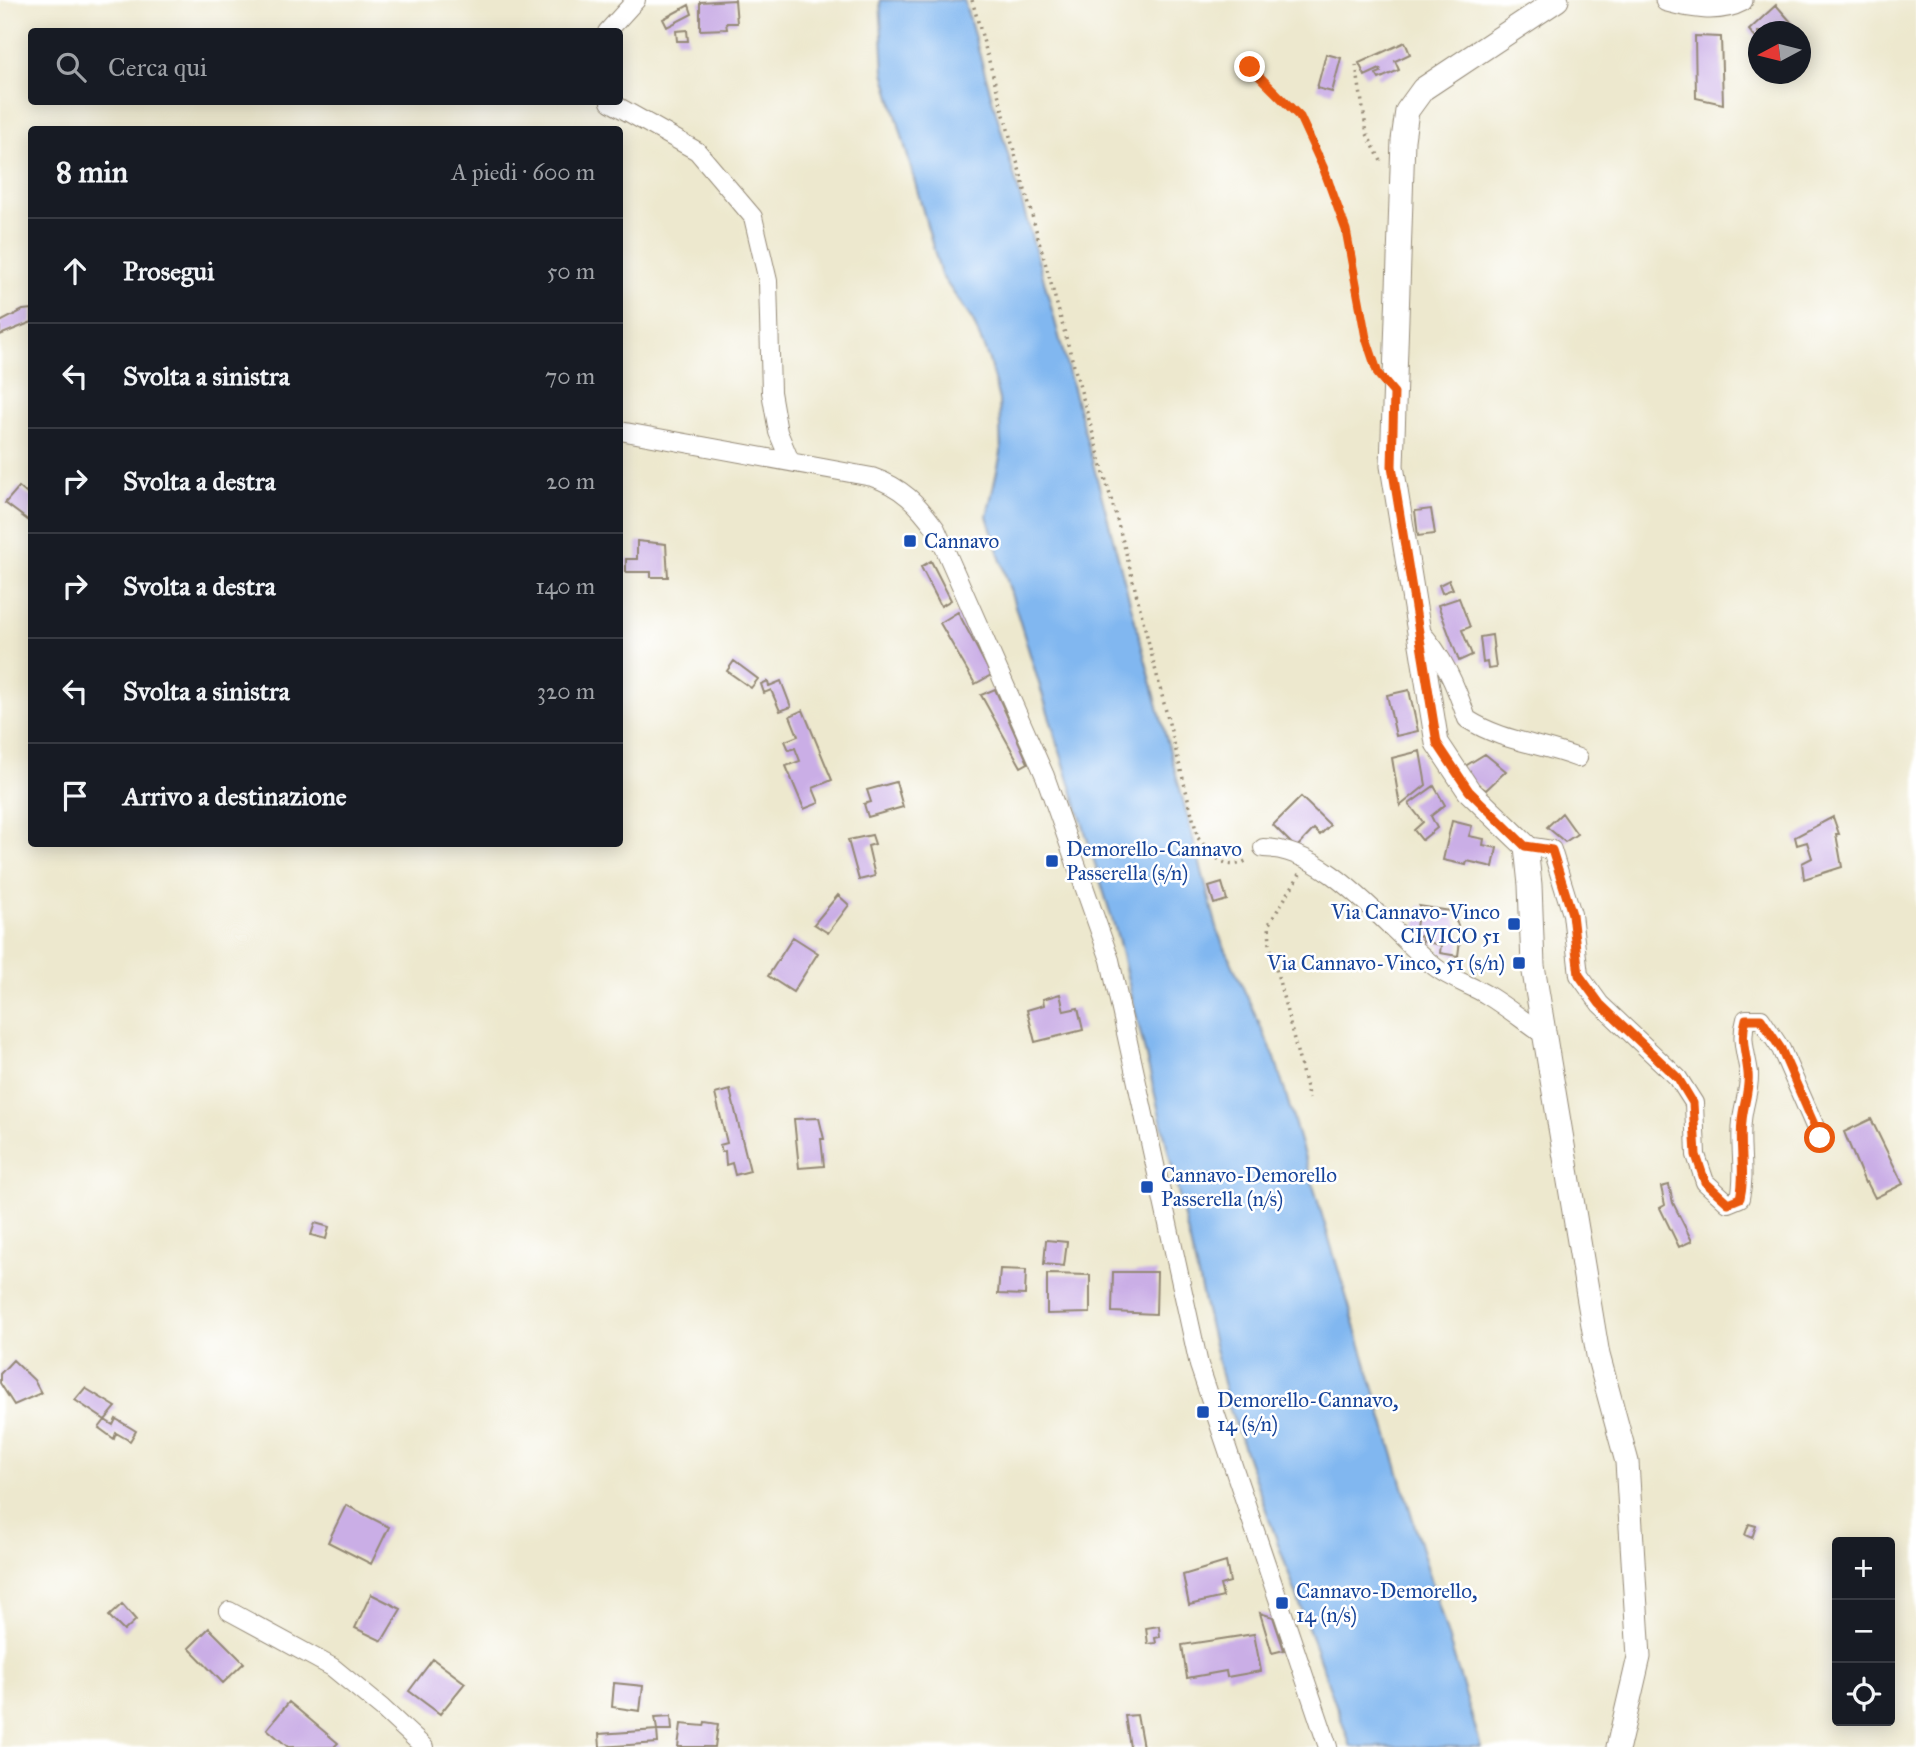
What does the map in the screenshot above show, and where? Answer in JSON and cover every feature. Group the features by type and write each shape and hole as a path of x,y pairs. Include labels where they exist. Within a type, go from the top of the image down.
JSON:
{"street":[{"path":"611,28 636,0"},
{"path":"1557,0 1423,89 1407,111 1392,466 1437,743 1469,791 1525,846 1552,850 1572,914 1579,975 1600,1004 1678,1078 1693,1103 1696,1155 1705,1182 1728,1203 1740,1198 1743,1184 1740,1156 1742,1118 1747,1104 1749,1073 1741,1037 1746,1019 1761,1019 1781,1049 1820,1138"},
{"path":"1667,0 1693,7 1734,4 1741,0"},
{"path":"615,105 698,151 753,217 768,281 771,393 778,432 790,461"},
{"path":"623,432 872,477 890,483 915,500 936,529 1045,776 1110,960 1199,1365 1328,1747"},
{"path":"1418,629 1436,647 1457,690 1467,719 1508,740 1552,748 1578,758"},
{"path":"1525,846 1530,885 1532,966 1598,1355 1627,1462 1639,1657 1618,1747"},
{"path":"1263,848 1280,848 1319,867 1367,904 1437,969 1487,995 1544,1035"},
{"path":"229,1611 332,1667 382,1707 424,1747"}],"path":[{"path":"972,0 1125,549 1198,838 1216,859 1229,866 1239,866 1263,848"},
{"path":"1356,65 1367,134 1384,168 1402,189"},
{"path":"1250,67 1300,117 1323,167 1346,230 1366,338 1378,374 1394,393"},
{"path":"1309,1099 1270,945 1269,924 1295,879 1303,870 1319,867"}],"water":[{"path":"880,0 964,0 1045,284 1219,935 1275,1058 1481,1747 1351,1747 1228,1404 1118,938 987,516 1001,453 999,400 989,360 973,321 941,275 884,72"}],"building":[{"path":"735,0 737,23 726,23 727,29 700,30 700,2"},
{"path":"689,5 692,14 667,27 663,19"},
{"path":"1776,5 1790,21 1759,21"},
{"path":"687,30 688,41 677,41 676,31"},
{"path":"1695,36 1721,37 1723,104 1696,98"},
{"path":"1405,42 1410,54 1395,61 1399,70 1379,79 1376,74 1381,72 1380,69 1365,76 1359,63"},
{"path":"1326,54 1341,58 1332,92 1317,88"},
{"path":"28,309 28,324 0,335 0,322"},
{"path":"19,487 28,495 28,520 5,503"},
{"path":"1431,509 1435,534 1418,536 1415,511"},
{"path":"637,541 666,544 668,577 651,577 651,572 626,572 626,559 637,559"},
{"path":"931,561 951,600 941,606 921,567"},
{"path":"1449,580 1453,589 1442,593 1439,585"},
{"path":"1459,598 1470,627 1462,630 1472,655 1459,661 1438,605"},
{"path":"958,612 991,675 975,684 940,623"},
{"path":"1492,635 1496,668 1488,669 1487,662 1483,663 1480,637"},
{"path":"734,661 758,679 751,688 727,671"},
{"path":"768,681 769,686 781,681 791,707 780,711 771,690 764,693 761,684"},
{"path":"995,689 1028,763 1021,767 981,695"},
{"path":"1409,690 1418,731 1396,736 1387,695"},
{"path":"803,710 832,780 813,788 819,803 804,809 786,766 800,761 795,748 789,750 785,741 798,736 790,716"},
{"path":"1420,751 1426,785 1400,806 1392,758"},
{"path":"1485,754 1506,771 1486,790 1469,779 1462,768"},
{"path":"896,782 903,807 868,817 864,804 871,802 867,790"},
{"path":"1434,786 1445,805 1431,816 1437,828 1422,840 1414,830 1423,822 1409,804"},
{"path":"1301,797 1330,825 1320,835 1314,829 1296,848 1273,825"},
{"path":"1562,813 1577,834 1565,842 1547,827"},
{"path":"1833,817 1839,834 1836,834 1842,867 1804,879 1802,863 1812,858 1807,842 1797,845 1795,837"},
{"path":"1452,821 1472,826 1469,836 1484,839 1483,845 1497,848 1493,867 1467,861 1466,865 1443,860"},
{"path":"872,835 875,844 868,846 875,876 859,880 848,840"},
{"path":"1222,883 1227,900 1214,904 1209,887"},
{"path":"838,895 849,905 828,933 814,924"},
{"path":"1419,906 1450,911 1458,925 1457,933 1461,933 1458,956 1440,953 1441,945 1421,941 1422,936 1415,935"},
{"path":"793,937 818,953 793,992 768,976"},
{"path":"1060,994 1064,1011 1078,1008 1083,1030 1035,1042 1027,1010 1044,1005 1043,999"},
{"path":"730,1090 750,1171 735,1175 732,1163 726,1165 725,1151 722,1152 720,1145 727,1143 715,1094"},
{"path":"819,1118 824,1139 821,1139 824,1166 799,1168 794,1119"},
{"path":"1871,1119 1903,1184 1875,1198 1867,1182 1865,1183 1844,1132"},
{"path":"1669,1185 1673,1203 1692,1241 1679,1247 1660,1208 1665,1205 1661,1187"},
{"path":"315,1223 329,1227 326,1239 311,1235"},
{"path":"1046,1240 1067,1242 1064,1266 1044,1264"},
{"path":"1000,1269 1026,1270 1025,1295 998,1294"},
{"path":"1113,1272 1157,1272 1156,1314 1112,1312"},
{"path":"1047,1274 1090,1275 1090,1313 1047,1314"},
{"path":"13,1360 34,1380 41,1393 14,1405 0,1383 0,1374"},
{"path":"85,1388 116,1407 105,1420 75,1400"},
{"path":"116,1419 136,1431 130,1441 116,1433 114,1439 99,1428 105,1420 113,1425"},
{"path":"346,1505 389,1527 371,1564 328,1542"},
{"path":"1749,1524 1756,1526 1752,1538 1745,1535"},
{"path":"1226,1562 1230,1582 1220,1585 1223,1597 1189,1605 1183,1575"},
{"path":"371,1594 401,1609 382,1641 355,1628"},
{"path":"122,1604 136,1620 124,1631 109,1616"},
{"path":"1260,1613 1273,1617 1284,1650 1272,1653"},
{"path":"1159,1626 1160,1637 1155,1638 1156,1643 1148,1644 1146,1628"},
{"path":"209,1628 244,1663 223,1683 189,1648"},
{"path":"1254,1634 1261,1671 1227,1677 1226,1671 1187,1678 1182,1645"},
{"path":"433,1659 465,1683 440,1714 409,1691"},
{"path":"614,1683 643,1686 640,1711 612,1707"},
{"path":"289,1702 338,1743 334,1747 288,1747 267,1729"},
{"path":"1137,1715 1143,1747 1130,1747 1125,1716"},
{"path":"671,1716 672,1730 657,1730 655,1717"},
{"path":"705,1722 718,1724 715,1747 678,1747 681,1724 704,1726"},
{"path":"657,1730 658,1743 600,1747 599,1734"}],"place":[{"name":"Cannavo","path":"910,541"},
{"name":"Demorello-Cannavo Passerella (s/n)","path":"1052,861"},
{"name":"Via Cannavo-Vinco CIVICO 51","path":"1514,924"},
{"name":"Via Cannavo-Vinco, 51 (s/n)","path":"1519,963"},
{"name":"Cannavo-Demorello Passerella (n/s)","path":"1147,1187"},
{"name":"Demorello-Cannavo, 14 (s/n)","path":"1203,1412"},
{"name":"Cannavo-Demorello, 14 (n/s)","path":"1282,1603"}],"route":[{"path":"1250,67 1300,117 1323,167 1346,230 1366,338 1378,374 1394,393 1392,466 1437,743 1469,791 1525,846 1552,850 1572,914 1579,975 1600,1004 1678,1078 1693,1103 1696,1155 1705,1182 1728,1203 1740,1198 1743,1184 1740,1156 1742,1118 1747,1104 1749,1073 1741,1037 1746,1019 1761,1019 1781,1049 1820,1138"}]}
